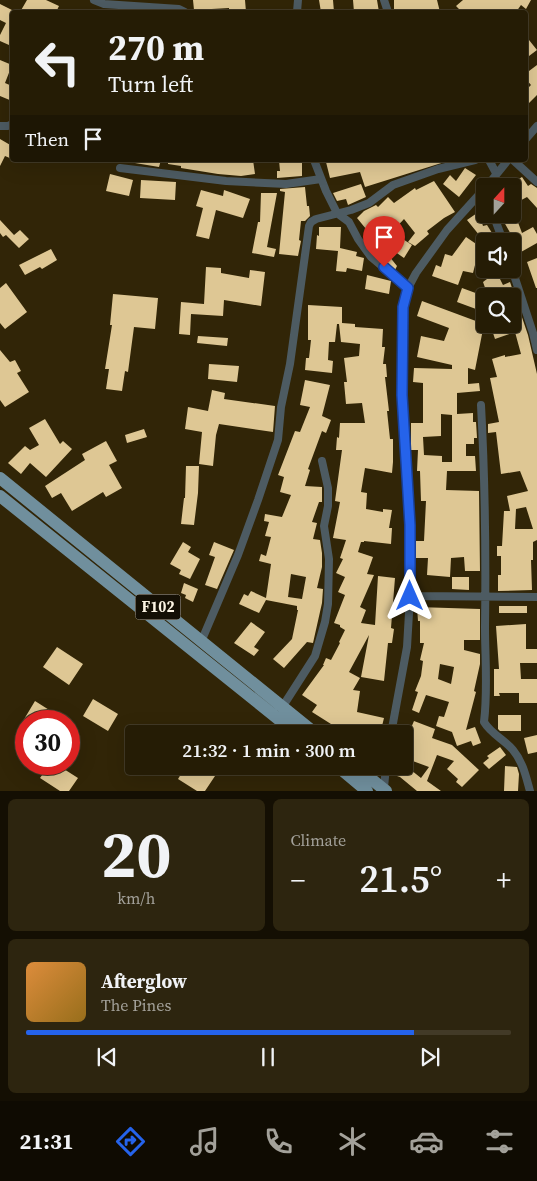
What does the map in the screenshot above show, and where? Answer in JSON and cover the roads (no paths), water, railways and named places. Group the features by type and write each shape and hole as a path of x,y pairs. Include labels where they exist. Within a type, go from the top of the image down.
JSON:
{"main road":[{"name":"F102","path":"0,478 305,725"},
{"name":"F102","path":"0,496 286,725"},
{"path":"348,775 367,791"},
{"path":"366,775 385,790"}],"street":[{"path":"94,0 104,4 146,3 181,10"},
{"path":"528,136 537,126"},
{"path":"315,162 337,213 354,228 358,239 371,257 408,288"},
{"path":"201,642 238,555 278,440 281,407 290,364 308,226 316,219 369,203 393,185 438,169 467,162"},
{"path":"490,162 496,173"},
{"path":"492,178 506,162"},
{"path":"515,162 537,182"},
{"path":"120,168 226,181 286,184 321,179"},
{"path":"393,725 408,647 410,596 410,525 402,395 403,307 408,288 416,272 447,230 476,198"},
{"path":"515,278 534,333 537,350"},
{"path":"481,405 485,477 485,662 487,702 484,722 494,734 512,748 520,760 530,791"},
{"path":"283,706 315,656 328,604 329,559 324,526 328,506 328,488 322,462"},
{"path":"410,596 537,597"},
{"path":"385,790 386,775"}]}
